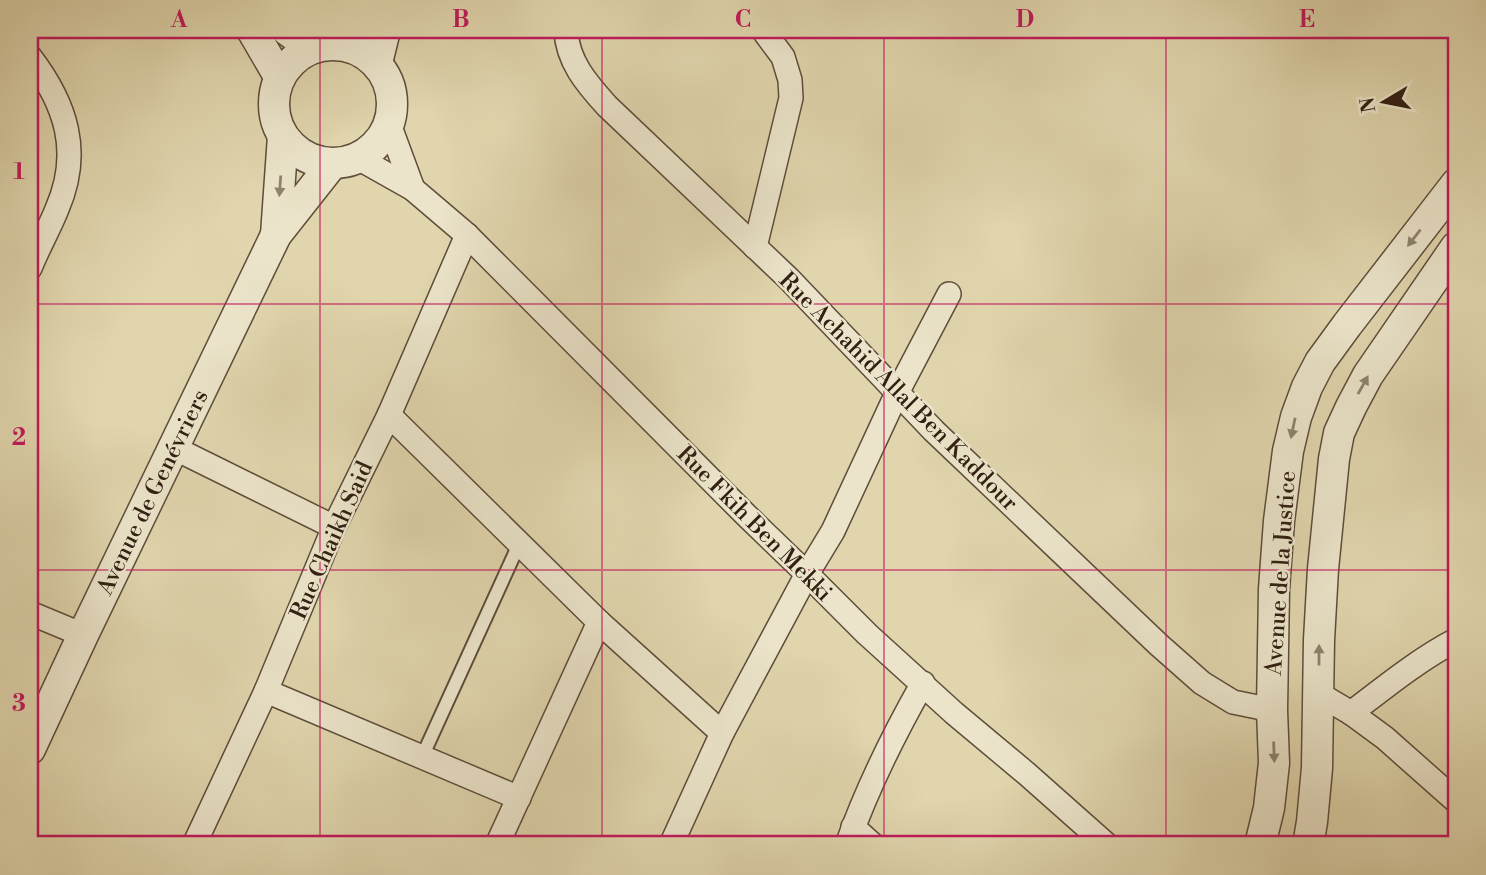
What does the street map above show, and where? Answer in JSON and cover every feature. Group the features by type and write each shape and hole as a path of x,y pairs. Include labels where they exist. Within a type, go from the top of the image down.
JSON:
{"street":[{"path":"252,30 280,78"},
{"path":"287,30 361,50 377,62 389,81 393,103 389,124 382,138 372,150 345,161 313,160 296,150 283,136 275,116 275,94 280,78 300,54 321,41"},
{"path":"377,62 386,30"},
{"name":"Rue Achahid Allal Ben Kaddour","path":"566,30 573,62 586,83 607,106 789,279 897,393 1061,553 1202,683 1233,702 1272,710"},
{"path":"755,247 791,98 790,80 783,57 762,30"},
{"path":"30,57 46,78 61,109 69,138 68,170 58,206 30,268"},
{"path":"389,124 412,189"},
{"name":"Avenue de Genévriers","path":"276,235 283,136"},
{"name":"Avenue de Genévriers","path":"30,748 276,235 345,161"},
{"name":"Rue Fkih Ben Mekki","path":"345,161 412,189 467,235 867,634 1107,845"},
{"name":"Avenue de la Justice","path":"1260,845 1269,808 1275,763 1272,710 1274,589 1279,521 1288,451 1296,417 1320,362 1456,184"},
{"name":"Rue Chaikh Said","path":"202,842 334,527 389,415 467,235"},
{"name":"Avenue de la Justice","path":"1308,845 1317,768 1323,569 1339,433 1368,375 1456,247"},
{"path":"671,845 722,733 833,531 897,393 949,294"},
{"path":"389,415 600,622 722,733"},
{"path":"174,448 334,527"},
{"path":"30,613 83,635"},
{"path":"497,845 600,622"},
{"path":"1352,713 1409,669 1456,640"},
{"path":"873,845 850,836 885,754 923,683"},
{"path":"266,691 519,798"},
{"path":"1319,694 1385,737 1456,801"}],"lane":[{"path":"422,757 520,542"}]}
